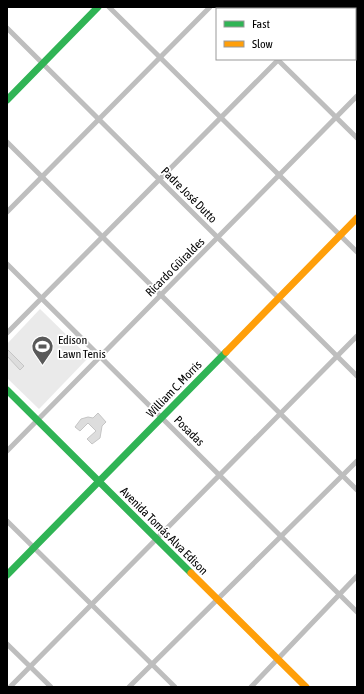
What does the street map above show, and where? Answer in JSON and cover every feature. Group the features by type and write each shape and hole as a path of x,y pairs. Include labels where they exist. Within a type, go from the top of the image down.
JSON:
{"main road":[{"path":"7,100 98,7"},
{"name":"William C. Morris","path":"7,574 357,218"},
{"name":"Avenida Tomás Alva Edison","path":"7,390 306,687"}],"street":[{"path":"109,7 280,174 357,252"},
{"path":"7,212 210,7"},
{"name":"Padre José Dutto","path":"7,28 357,376"},
{"path":"7,333 277,60"},
{"path":"279,60 357,138"},
{"name":"Ricardo Güiraldes","path":"7,451 357,96"},
{"path":"7,142 357,490"},
{"name":"Posadas","path":"7,264 357,612"},
{"path":"10,687 357,336"},
{"path":"129,687 217,598 357,461"},
{"path":"7,520 175,687"},
{"path":"251,687 357,576"},
{"path":"7,644 51,687"}],"shaded area":[{"name":"Edison Lawn Tenis","path":"40,309 89,357 39,409 7,378 7,344"}],"building":[{"path":"7,349 24,366 20,370 7,356"},
{"path":"98,413 106,422 102,426 100,438 92,444 87,439 96,431 88,423 80,431 75,427 81,419 88,417 93,418"}],"traffic: fast":[{"path":"7,100 98,7"},
{"path":"7,575 226,352"},
{"path":"7,390 191,573"}],"traffic: slow":[{"path":"226,352 357,218"},
{"path":"191,573 306,687"}],"place":[{"name":"Edison Lawn Tenis","path":"43,366"}]}
